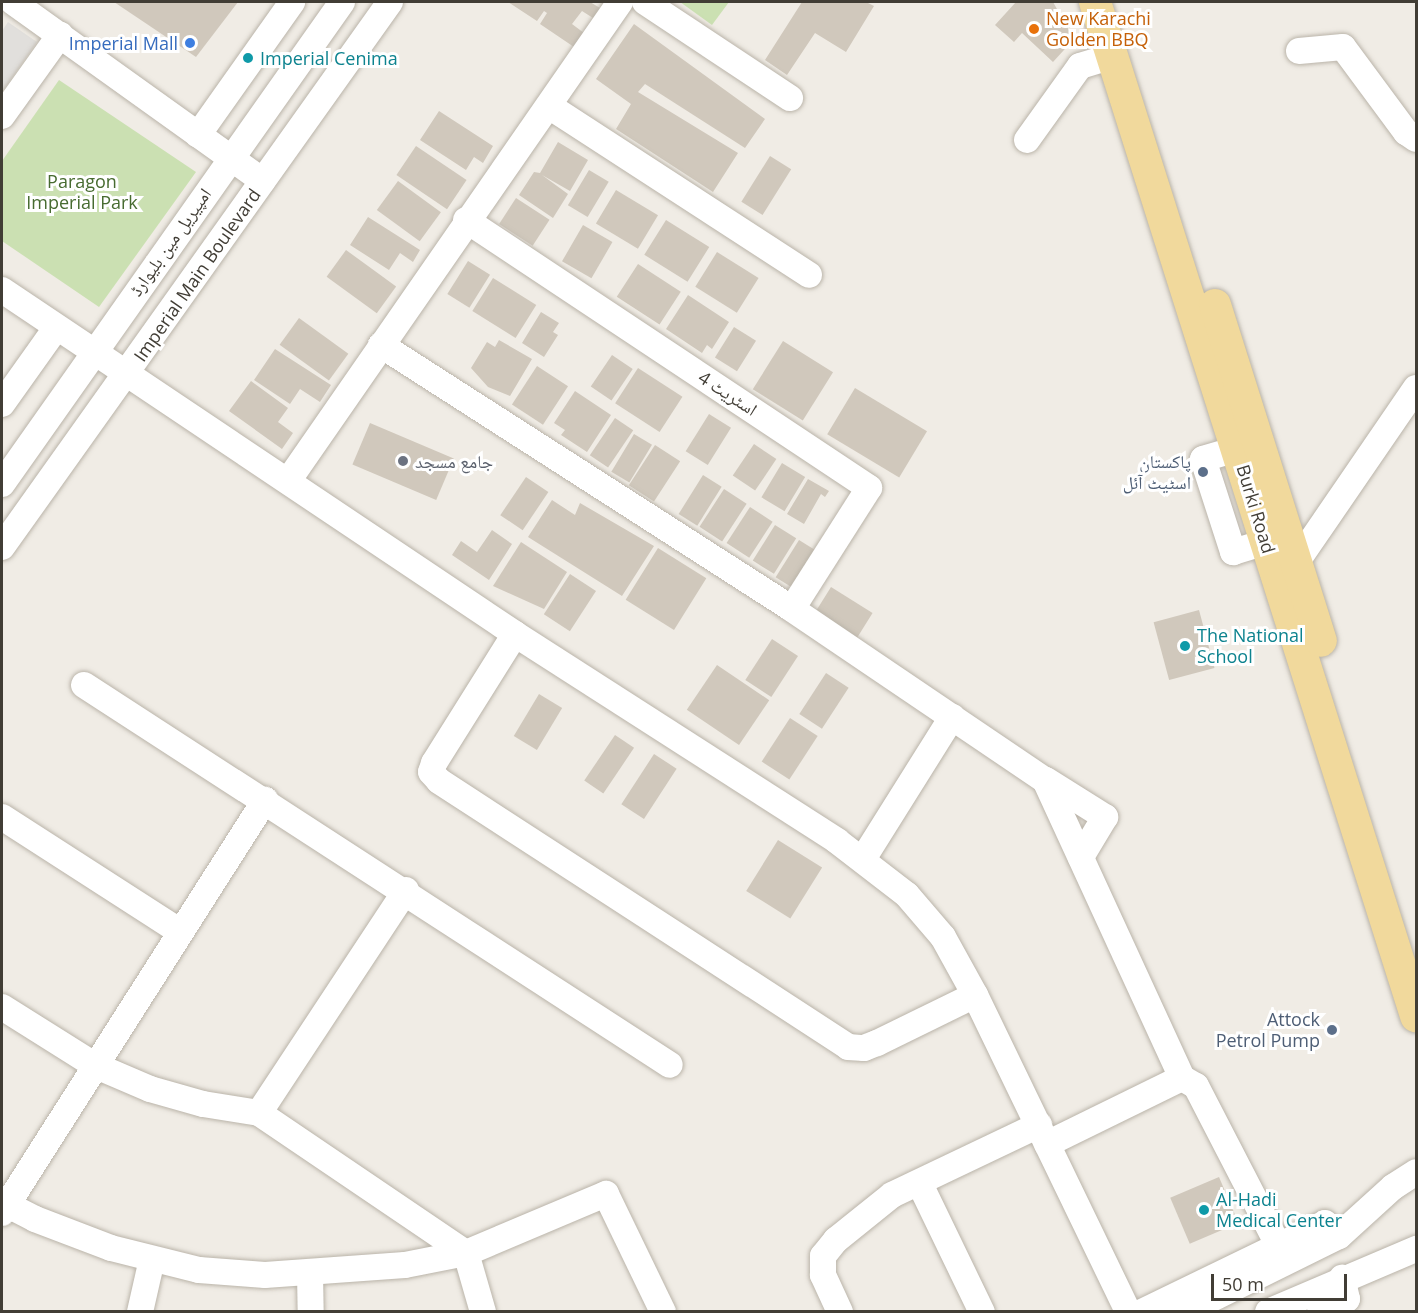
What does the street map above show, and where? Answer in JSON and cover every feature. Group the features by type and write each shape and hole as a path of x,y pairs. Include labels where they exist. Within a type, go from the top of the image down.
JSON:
{"main road":[{"name":"Burki Road","path":"1095,2 1416,1016"},
{"name":"Burki Road","path":"1118,2 1416,947"}],"street":[{"path":"2,7 5,2"},
{"path":"13,2 263,181"},
{"path":"198,135 292,2"},
{"name":"Imperial Main Boulevard","path":"2,547 126,376 390,2"},
{"path":"288,481 466,220 549,106 620,2"},
{"path":"645,2 790,98"},
{"name":"امپیریل مین بلیوارڈ","path":"2,484 229,158 333,4"},
{"path":"2,116 60,35"},
{"path":"1299,51 1343,48 1406,132 1416,139"},
{"path":"1026,140 1080,66 1112,56"},
{"path":"549,106 809,275"},
{"name":"اسٹریٹ 4","path":"466,220 868,488 868,494 792,609"},
{"path":"2,290 93,354 288,481 515,634 863,859 907,895 931,923 975,995 1128,1311"},
{"path":"2,404 56,328"},
{"path":"381,345 792,609 1105,818 1081,857"},
{"path":"1296,563 1416,388"},
{"path":"515,634 434,762 431,772 439,780 848,1047 864,1048 877,1043 975,995"},
{"path":"84,685 406,890 670,1065"},
{"path":"863,859 952,717"},
{"path":"1045,780 1182,1078 1196,1086 1278,1245"},
{"path":"265,800 3,1206 100,1244 152,1259 199,1270 265,1275 405,1265 466,1253 606,1194 663,1311"},
{"path":"2,817 179,931"},
{"path":"259,1113 406,890"},
{"path":"2,1007 94,1065 150,1089 203,1104 259,1113 466,1253 483,1311"},
{"path":"840,1311 823,1275 823,1256 836,1240 892,1195 1182,1078"},
{"path":"1185,1311 1332,1239 1416,1172"},
{"path":"920,1184 982,1311"},
{"path":"1142,1311 1325,1223 1332,1239"},
{"path":"1268,1311 1342,1278 1416,1249"},
{"path":"140,1311 152,1259"},
{"path":"310,1273 311,1311"},
{"path":"1320,1311 1347,1299 1342,1278"}],"green space":[{"path":"680,2 729,2 712,25"},
{"name":"Paragon Imperial Park","path":"59,80 196,172 99,307 2,241 2,161"}],"shaded area":[{"path":"8,22 37,42 2,92 2,31"}],"building":[{"name":"Imperial Mall","path":"114,2 238,2 196,57"},
{"path":"508,2 590,2 600,8 593,18 582,11 572,24 584,33 574,47 540,24 547,13 544,11 537,21"},
{"path":"802,2 866,2 874,6 846,52 815,33 787,75 765,60"},
{"name":"New Karachi Golden BBQ","path":"1016,2 1053,2 1074,39 1053,62 1022,33 1014,42 995,25"},
{"path":"634,24 765,119 745,148 645,84 638,92 738,153 713,192 616,129 631,104 596,79"},
{"path":"439,111 493,146 483,163 474,157 466,170 420,140"},
{"path":"558,142 588,160 570,191 542,175 568,194 553,218 519,195 534,172 540,173"},
{"path":"416,146 467,180 447,209 396,175"},
{"path":"770,156 791,169 763,215 741,202"},
{"path":"589,170 609,182 588,217 568,205"},
{"path":"398,181 441,212 420,241 377,210"},
{"path":"616,190 658,215 638,249 596,223"},
{"path":"516,198 550,220 533,246 499,224"},
{"path":"368,217 420,250 413,262 400,253 389,270 350,245"},
{"path":"666,220 709,247 688,282 644,255"},
{"path":"583,225 612,242 591,278 562,261"},
{"path":"346,250 396,286 377,313 327,277"},
{"path":"717,252 759,278 737,313 695,287"},
{"path":"468,261 490,275 469,308 447,294"},
{"path":"638,264 681,292 660,324 617,297"},
{"path":"493,278 536,305 516,338 472,311"},
{"path":"688,295 729,322 712,349 707,345 702,353 666,329"},
{"path":"541,312 559,323 553,332 558,335 544,357 522,343"},
{"path":"299,318 348,354 329,381 280,345"},
{"path":"734,327 756,341 737,371 715,358"},
{"path":"499,340 532,359 510,396 488,387 471,368 487,342 495,347"},
{"path":"783,341 833,372 803,421 753,389"},
{"path":"275,349 331,385 320,402 300,389 290,404 254,380"},
{"path":"612,355 633,369 611,400 591,387"},
{"path":"537,366 568,386 543,425 512,405"},
{"path":"638,368 682,397 660,432 615,403"},
{"path":"251,381 288,408 278,422 293,433 282,449 229,411"},
{"path":"855,388 927,431 899,478 827,434"},
{"path":"575,391 611,415 587,452 561,435 565,430 554,423"},
{"path":"709,414 731,428 708,465 686,451"},
{"path":"615,418 633,430 608,468 590,455"},
{"name":"جامع مسجد","path":"370,423 454,459 436,500 352,464"},
{"path":"634,434 652,445 629,483 611,472"},
{"path":"754,444 776,459 755,491 733,476"},
{"path":"655,445 680,461 654,502 629,485"},
{"path":"782,463 805,477 785,511 761,497"},
{"path":"703,475 722,487 697,526 679,514"},
{"path":"526,477 548,492 523,530 500,515"},
{"path":"808,479 829,491 825,497 821,494 804,524 787,514"},
{"path":"724,489 747,504 722,541 699,527"},
{"path":"552,500 575,515 580,503 654,546 622,596 528,537"},
{"path":"750,507 773,522 749,558 727,543"},
{"path":"775,525 796,538 774,574 753,561"},
{"path":"492,530 512,544 489,580 452,555 461,541 477,552"},
{"path":"799,540 821,554 798,591 776,577"},
{"path":"521,542 567,572 544,609 493,586"},
{"path":"658,548 706,578 674,630 626,600"},
{"path":"570,574 596,591 570,631 544,614"},
{"path":"831,587 873,613 857,638 815,612"},
{"name":"The National School","path":"1199,610 1215,668 1169,680 1154,622"},
{"path":"772,639 798,656 771,697 745,680"},
{"path":"717,665 769,700 739,745 687,710"},
{"path":"826,673 849,688 822,729 799,714"},
{"path":"539,694 562,708 537,750 514,736"},
{"path":"790,718 818,736 789,780 762,762"},
{"path":"615,735 634,748 603,793 584,781"},
{"path":"654,754 677,769 644,819 621,804"},
{"path":"778,840 822,868 790,918 746,891"},
{"name":"Al-Hadi Medical Center","path":"1219,1177 1239,1223 1190,1244 1170,1198"}],"place":[{"name":"New Karachi Golden BBQ","path":"1034,29"},
{"name":"Imperial Mall","path":"190,43"},
{"name":"Imperial Cenima","path":"248,58"},
{"name":"جامع مسجد","path":"403,461"},
{"name":"پاکستان اسٹیٹ آئل","path":"1203,472"},
{"name":"The National School","path":"1185,646"},
{"name":"Attock Petrol Pump","path":"1332,1030"},
{"name":"Al-Hadi Medical Center","path":"1204,1210"}]}
